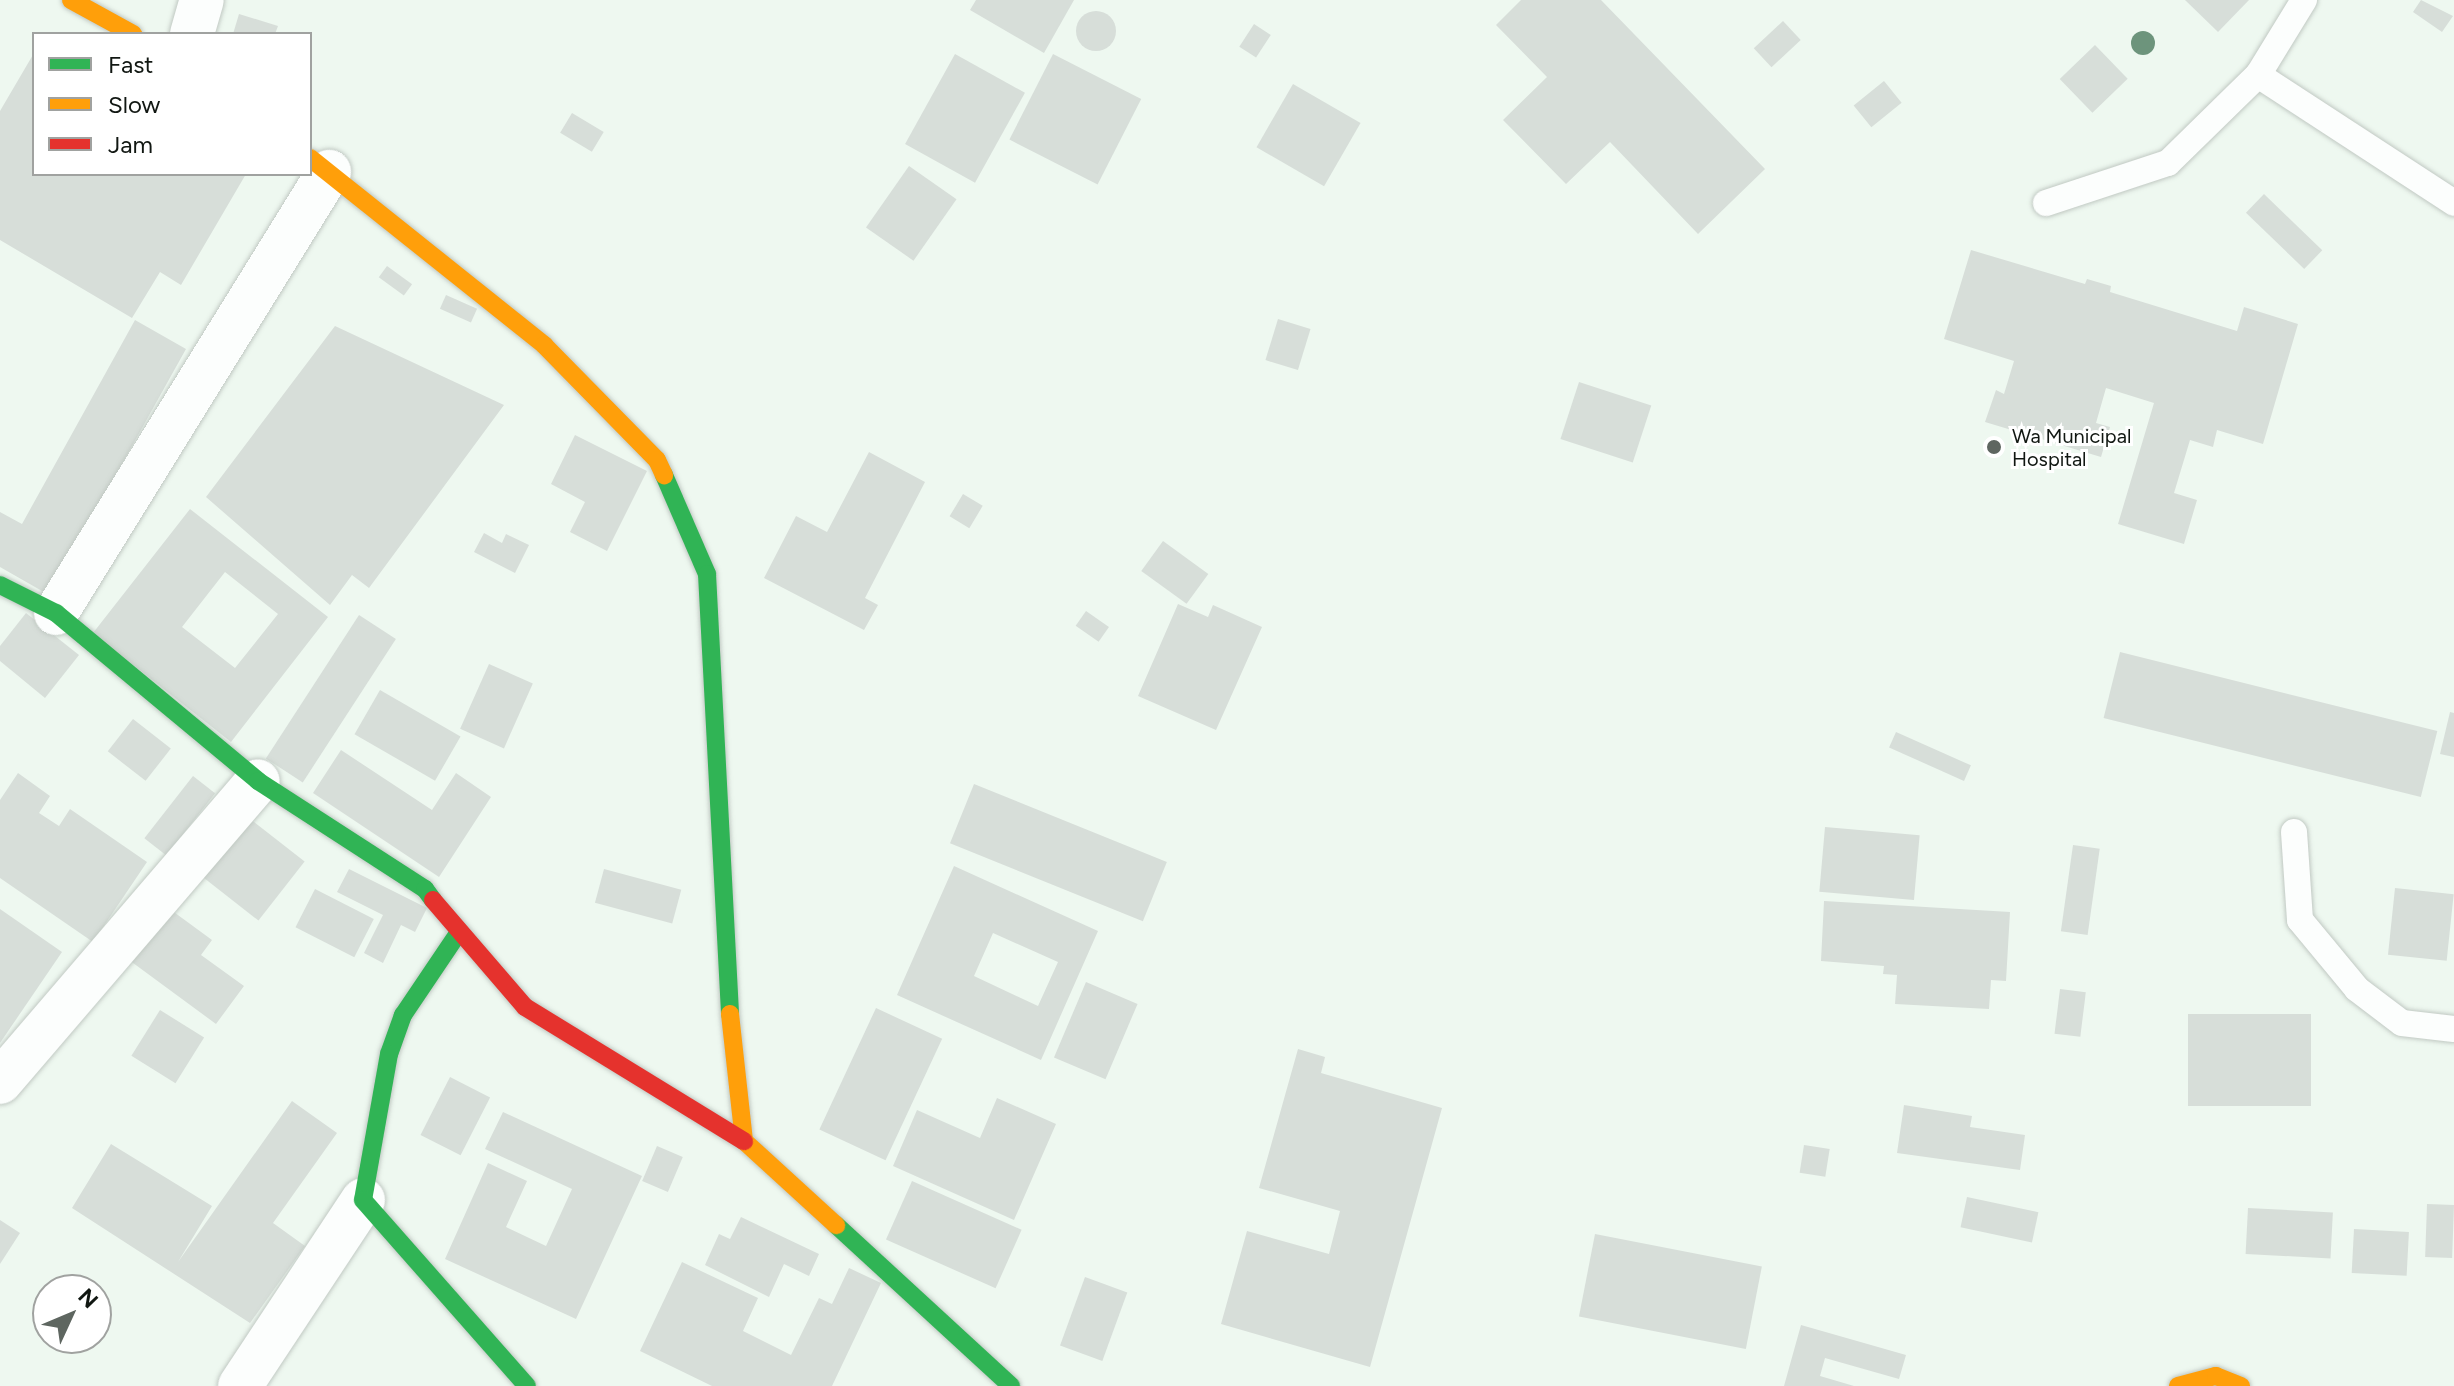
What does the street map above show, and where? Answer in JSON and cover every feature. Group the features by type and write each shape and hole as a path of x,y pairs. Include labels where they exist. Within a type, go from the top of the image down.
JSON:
{"street":[{"path":"71,0 129,32"},
{"path":"193,32 202,0"},
{"path":"56,613 320,165 544,345 657,460 707,574 728,995 744,1141"},
{"path":"0,585 56,613 258,781 425,889 457,935 525,1007 744,1141 1011,1386"},
{"path":"0,1082 258,781"},
{"path":"240,1386 363,1200 389,1054 403,1015 457,935"},
{"path":"363,1200 527,1386"},
{"path":"2178,1386 2216,1376 2241,1386"}],"lane":[{"path":"2046,203 2168,163 2258,75 2304,0"},
{"path":"2258,75 2454,203"},
{"path":"2294,832 2300,920 2357,989 2402,1023 2454,1029"}],"building":[{"path":"976,0 1074,0 1044,53 970,10"},
{"path":"1521,0 1601,0 1765,169 1698,234 1610,142 1566,184 1503,120 1547,77 1496,25"},
{"path":"2185,0 2249,0 2218,32"},
{"path":"2421,0 2453,16 2442,32 2413,12"},
{"path":"1096,11 1110,17 1116,31 1110,45 1096,51 1082,45 1076,31 1082,17"},
{"path":"239,14 278,26 276,32 234,32"},
{"path":"1783,21 1801,40 1771,67 1754,48"},
{"path":"1254,24 1271,35 1256,58 1239,47"},
{"path":"2095,45 2128,79 2092,113 2060,79"},
{"path":"955,54 1025,93 975,183 905,144"},
{"path":"1053,54 1141,99 1098,184 1009,140"},
{"path":"32,56 32,176 245,176 181,285 160,272 132,318 0,240 0,111"},
{"path":"1884,81 1902,103 1871,127 1854,106"},
{"path":"1293,84 1361,123 1324,186 1256,147"},
{"path":"572,113 604,132 592,152 560,133"},
{"path":"909,166 957,199 913,261 866,227"},
{"path":"2264,194 2322,250 2304,269 2246,213"},
{"path":"1971,250 2085,284 2087,279 2111,286 2110,292 2237,331 2244,307 2298,324 2263,444 2217,430 2213,447 2190,440 2174,493 2197,500 2184,544 2118,524 2154,403 2106,388 2096,423 2110,427 2101,457 1985,422 1996,390 2004,394 2014,361 1944,339"},
{"path":"387,266 412,284 404,296 379,277"},
{"path":"446,295 477,309 471,323 440,309"},
{"path":"1278,319 1311,329 1298,370 1265,360"},
{"path":"135,320 186,349 49,595 0,567 0,512 22,524"},
{"path":"335,326 504,405 369,588 352,575 330,605 206,497"},
{"path":"1579,382 1651,405 1633,463 1560,439"},
{"path":"575,435 647,471 607,551 570,532 585,502 551,484"},
{"path":"869,452 925,482 865,598 878,605 864,630 764,578 796,516 827,532"},
{"path":"963,494 983,506 969,528 950,516"},
{"path":"190,509 328,617 231,742 93,633","holes":["225,572 278,614 235,668 182,627"]},
{"path":"484,533 502,543 506,534 529,545 515,573 474,552"},
{"path":"1163,541 1208,574 1187,604 1141,571"},
{"path":"1178,604 1208,617 1213,605 1262,627 1216,730 1138,696"},
{"path":"1086,611 1109,627 1099,642 1076,626"},
{"path":"26,613 79,655 45,698 0,661 0,646"},
{"path":"359,615 396,639 303,782 266,758"},
{"path":"2120,652 2437,731 2421,797 2104,718"},
{"path":"489,664 533,684 504,748 460,729"},
{"path":"380,690 461,736 435,781 354,734"},
{"path":"2450,712 2454,713 2454,757 2440,754"},
{"path":"133,719 171,749 146,781 108,751"},
{"path":"1896,732 1971,765 1964,781 1889,748"},
{"path":"341,750 432,810 456,773 491,797 439,877 313,793"},
{"path":"18,773 50,796 39,813 59,826 70,809 147,862 93,942 0,878 0,800"},
{"path":"193,776 215,793 166,855 144,838"},
{"path":"974,784 1167,862 1143,921 950,843"},
{"path":"240,811 305,861 258,921 194,870"},
{"path":"1825,827 1920,835 1914,900 1819,892"},
{"path":"2073,845 2100,849 2088,935 2061,931"},
{"path":"954,866 1098,931 1041,1060 897,995","holes":["993,933 1058,962 1038,1006 974,976"]},
{"path":"349,869 427,908 415,932 401,925 383,963 364,953 383,915 337,892"},
{"path":"604,869 681,890 672,924 595,903"},
{"path":"2395,888 2454,894 2447,961 2388,955"},
{"path":"315,889 374,919 354,957 295,927"},
{"path":"1824,901 2010,912 2006,981 1991,980 1989,1009 1895,1004 1897,975 1883,974 1884,966 1821,961"},
{"path":"167,907 212,940 201,955 244,986 216,1024 129,960"},
{"path":"0,909 62,952 0,1043"},
{"path":"1086,982 1138,1004 1106,1079 1054,1057"},
{"path":"2060,989 2086,992 2080,1037 2055,1034"},
{"path":"876,1008 942,1039 886,1160 819,1129"},
{"path":"160,1010 204,1038 175,1083 131,1056"},
{"path":"2188,1014 2311,1014 2311,1106 2188,1106"},
{"path":"1298,1049 1325,1057 1321,1073 1442,1108 1370,1367 1221,1324 1247,1231 1329,1254 1340,1211 1259,1188"},
{"path":"450,1077 490,1097 461,1155 420,1135"},
{"path":"997,1098 1056,1124 1014,1220 893,1166 917,1110 980,1138"},
{"path":"292,1101 337,1133 273,1223 305,1246 250,1323 72,1208 111,1144 212,1206 178,1262"},
{"path":"1904,1105 1972,1116 1970,1127 2025,1135 2020,1170 1897,1153"},
{"path":"503,1112 642,1176 576,1319 445,1259 488,1163 527,1181 506,1227 546,1246 572,1189 485,1149"},
{"path":"1804,1145 1830,1149 1825,1177 1800,1173"},
{"path":"657,1146 683,1157 668,1192 642,1181"},
{"path":"912,1181 1022,1230 996,1288 886,1239"},
{"path":"1967,1197 2038,1212 2032,1243 1961,1227"},
{"path":"2427,1204 2454,1205 2452,1258 2425,1257"},
{"path":"2248,1208 2333,1212 2330,1258 2246,1254"},
{"path":"741,1217 819,1254 809,1276 784,1264 769,1297 705,1265 719,1234 730,1239"},
{"path":"0,1220 20,1233 0,1264"},
{"path":"2354,1229 2409,1232 2407,1276 2352,1273"},
{"path":"1595,1234 1762,1266 1746,1349 1579,1316"},
{"path":"682,1262 758,1298 743,1331 791,1355 819,1298 832,1304 849,1268 881,1283 832,1386 712,1386 640,1351"},
{"path":"1085,1277 1127,1292 1102,1361 1060,1346"},
{"path":"1801,1325 1906,1355 1899,1379 1825,1358 1820,1376 1854,1386 1784,1386"}],"traffic: fast":[{"path":"664,475 707,574 730,1014"},
{"path":"0,585 56,613 258,781 425,889 433,900"},
{"path":"457,935 403,1015 389,1054 363,1200 527,1386"},
{"path":"836,1225 1011,1386"}],"traffic: slow":[{"path":"71,0 129,32"},
{"path":"312,160 544,345 657,460 664,475"},
{"path":"730,1014 744,1141 836,1225"},
{"path":"2178,1386 2216,1376 2241,1386"}],"traffic: jam":[{"path":"433,900 525,1007 744,1141"}],"place":[{"name":"Wa Municipal Hospital","path":"1994,447"}]}
